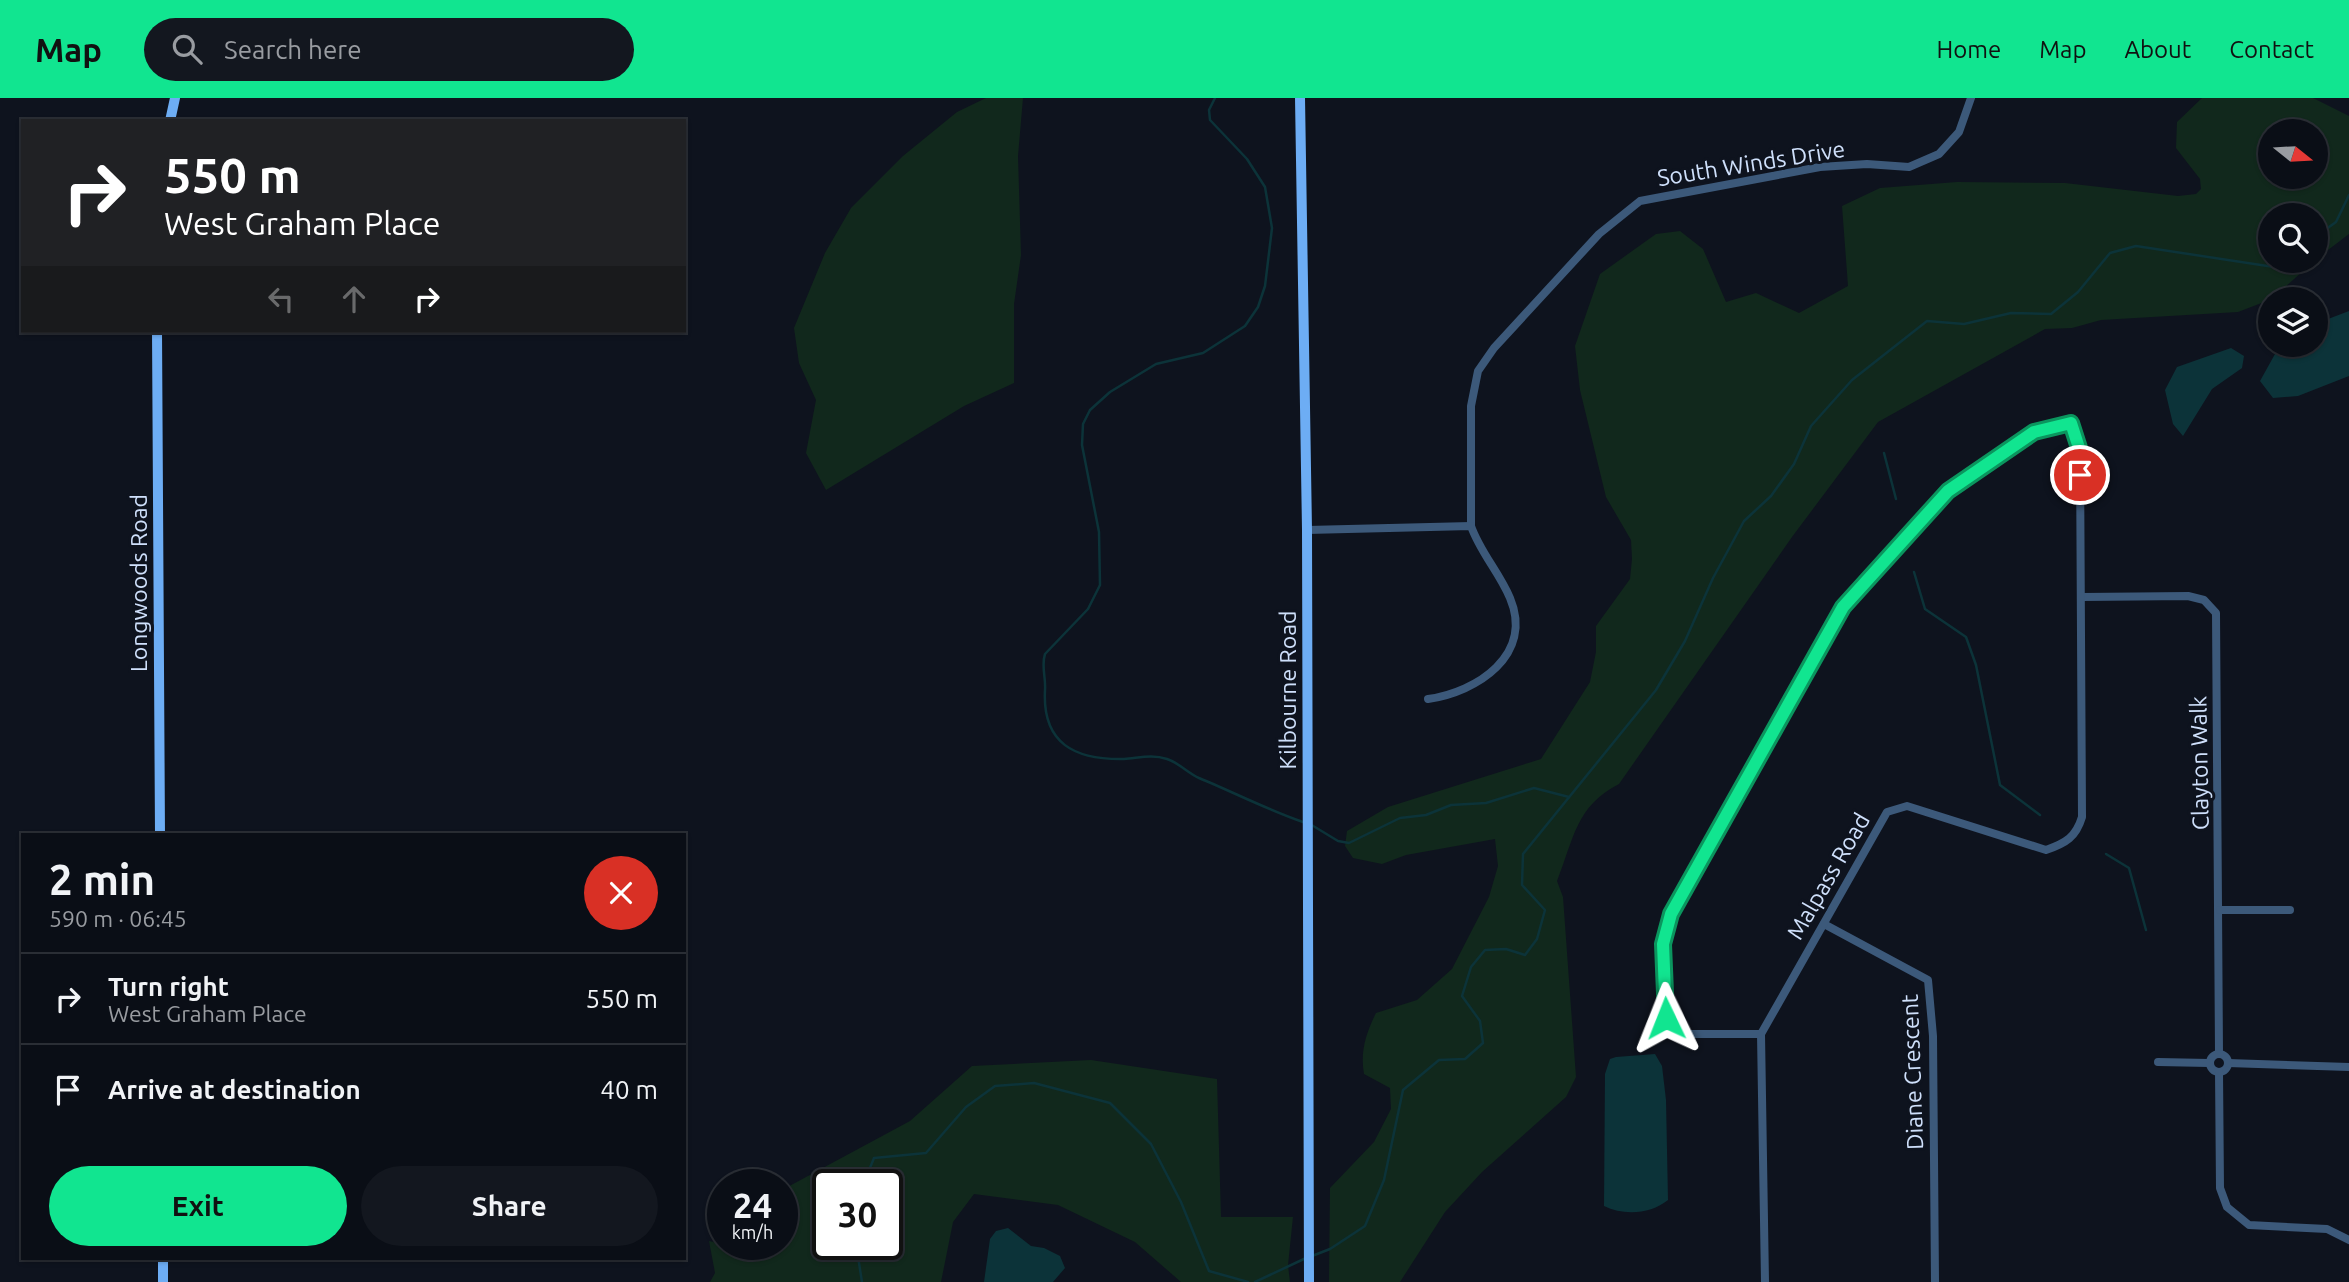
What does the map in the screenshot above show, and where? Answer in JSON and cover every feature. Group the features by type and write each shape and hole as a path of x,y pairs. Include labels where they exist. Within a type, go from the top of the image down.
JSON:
{"street":[{"path":"170,119 175,98"},
{"name":"Kilbourne Road","path":"1300,98 1307,530 1309,1282"},
{"name":"South Winds Drive","path":"1471,526 1471,406 1478,371 1494,348 1599,234 1640,201 1653,198 1820,167 1867,164 1909,167 1939,155 1959,132 1970,98"},
{"name":"Longwoods Road","path":"157,333 160,833"},
{"name":"Malpass Road","path":"2071,423 2080,451 2081,597 2082,817 2077,832 2064,844 2046,850 1907,806 1887,812 1761,1034 1690,1034 1681,1032 1666,1018 1663,944 1671,914 1843,607 1948,491 2034,432 2071,423"},
{"path":"1307,530 1471,526 1476,540 1510,598 1516,620 1512,650 1492,673 1465,690 1428,699"},
{"name":"Clayton Walk","path":"2081,597 2188,596 2204,600 2216,613 2219,1053"},
{"path":"2220,910 2290,910"},
{"name":"Diane Crescent","path":"1824,924 1928,980 1933,1036 1935,1282"},
{"path":"1761,1034 1765,1282"},
{"path":"2219,1053 2225,1056 2228,1063 2225,1069 2219,1072 2212,1070 2209,1063 2212,1056 2219,1053"},
{"path":"2158,1062 2209,1063"},
{"path":"2228,1063 2349,1067"},
{"path":"2219,1072 2220,1188 2227,1207 2249,1225 2327,1229 2349,1240"},
{"path":"163,1260 163,1282"}],"shaded area":[{"path":"986,98 1023,98 1018,156 1021,255 1014,304 1014,383 964,406 826,490 806,453 816,400 799,363 794,328 825,253 851,208 903,156 957,112"},
{"path":"2202,98 2313,98 2349,116 2349,234 2328,250 2328,203 2258,203 2258,273 2301,273 2285,287 2258,287 2258,304 2238,312 2101,320 2072,328 2045,329 1878,422 1792,537 1619,784 1594,802 1578,825 1557,881 1563,897 1576,1077 1566,1097 1482,1172 1445,1212 1400,1282 1329,1282 1330,1188 1374,1142 1391,1109 1390,1088 1364,1074 1363,1050 1369,1028 1376,1013 1417,1000 1452,969 1489,897 1498,866 1495,839 1406,855 1382,864 1353,858 1345,846 1347,831 1388,807 1541,759 1590,682 1596,652 1596,626 1630,579 1631,540 1606,497 1580,390 1575,346 1600,274 1656,234 1680,231 1703,249 1726,302 1756,293 1799,313 1848,286 1842,206 1880,188 1957,182 2065,183 2178,196 2196,194 2201,189 2200,179 2176,148 2177,122"},
{"path":"2349,311 2349,376 2298,396 2273,398 2260,381 2273,357 2328,357 2328,319"},
{"path":"2231,348 2244,356 2242,368 2212,389 2183,436 2173,424 2165,390 2177,367"},
{"path":"1655,1054 1662,1066 1666,1100 1668,1200 1646,1211 1612,1209 1604,1206 1605,1074 1610,1059"},
{"path":"1091,1060 1217,1079 1221,1217 1293,1217 1288,1265 1290,1282 1181,1282 1135,1242 1058,1205 974,1194 953,1222 941,1282 710,1282 715,1273 713,1260 798,1260 798,1181 812,1174 812,1260 903,1260 903,1169 821,1169 910,1121 972,1066"},
{"path":"1008,1228 1031,1246 1044,1248 1060,1256 1065,1268 1053,1282 984,1282 990,1239 996,1231"}],"waterway":[{"path":"1215,98 1209,110 1210,120 1247,159 1265,187 1272,228 1265,286 1258,307 1245,326 1203,353 1156,364 1110,392 1090,410 1083,424 1082,445 1099,532 1100,585 1088,609 1045,654 1043,663 1046,709 1049,724 1056,736 1077,752 1106,759 1167,759 1199,778 1303,822"},
{"path":"2328,228 2336,222 2349,195"},
{"path":"1312,1256 1330,1249 1365,1226 1384,1180 1403,1090 1439,1060 1465,1059 1483,1043 1480,1021 1462,996 1471,967 1485,950 1506,949 1525,955 1537,939 1545,910 1522,885 1523,854 1656,690 1685,641 1713,578 1744,521 1771,496 1794,464 1811,426 1852,380 1927,321 1964,324 2011,313 2051,314 2078,292 2110,253 2136,246 2258,265"},
{"path":"1884,453 1896,499"},
{"path":"1914,572 1925,609 1966,637 1976,665 2000,785 2040,815"},
{"path":"1310,824 1338,841 1349,843 1400,818 1426,815 1451,805 1486,803 1534,788 1569,797"},
{"path":"2106,854 2129,868 2146,930"},
{"path":"870,1169 874,1158 926,1153 966,1107 995,1086 1034,1083 1110,1103 1151,1144 1181,1202 1209,1271 1248,1282"},
{"path":"1255,1282 1306,1258"},
{"path":"859,1260 862,1282"}],"route":[{"path":"1666,1018 1663,944 1671,914 1843,607 1948,491 2034,432 2071,423 2080,451 2080,475"}]}
